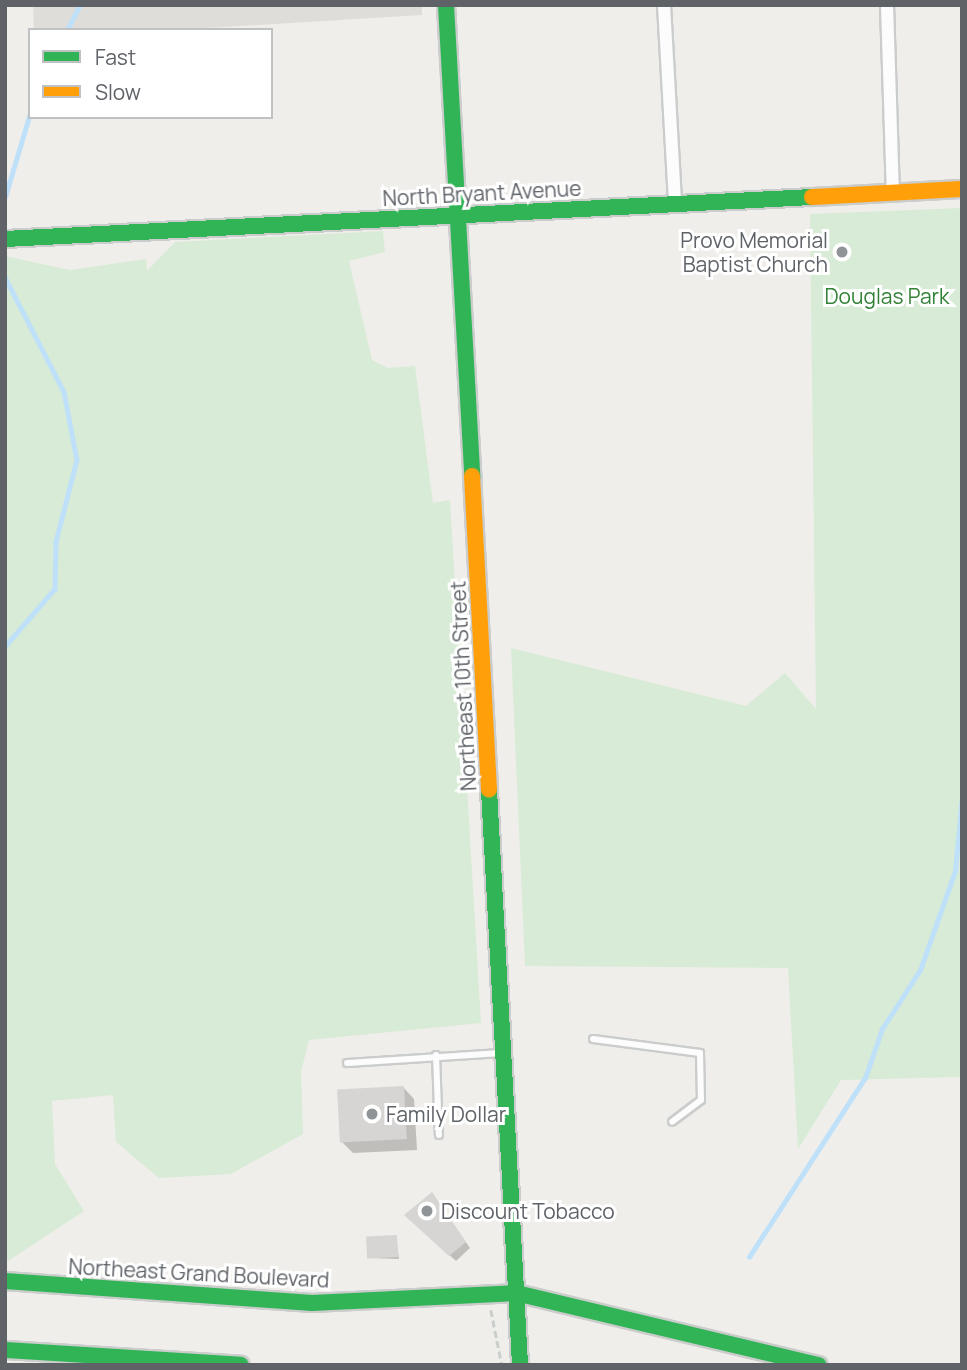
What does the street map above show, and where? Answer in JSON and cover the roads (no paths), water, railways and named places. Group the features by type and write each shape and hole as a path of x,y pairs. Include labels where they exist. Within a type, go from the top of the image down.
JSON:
{"main road":[{"name":"Northeast 10th Street","path":"446,5 520,1365"},
{"name":"North Bryant Avenue","path":"5,239 962,189"},
{"name":"Northeast Grand Boulevard","path":"5,1282 312,1303 516,1293 819,1365"},
{"path":"5,1350 242,1365"}],"street":[{"path":"664,5 675,203"},
{"path":"887,5 893,192"}],"lane":[{"path":"593,1039 700,1053 701,1100 672,1122"},
{"path":"347,1063 504,1052"},
{"path":"436,1055 439,1135"}],"waterway":[{"path":"68,28 80,5"},
{"path":"5,197 28,119"},
{"path":"5,277 64,392 77,460 56,542 55,589 5,647"},
{"path":"749,1257 865,1078 882,1029 920,970 955,871 962,796"}],"place":[{"name":"Provo Memorial Baptist Church","path":"842,252"},
{"name":"Family Dollar","path":"372,1114"},
{"name":"Discount Tobacco","path":"427,1211"}],"park label":[{"name":"Douglas Park","path":"887,296"}]}
